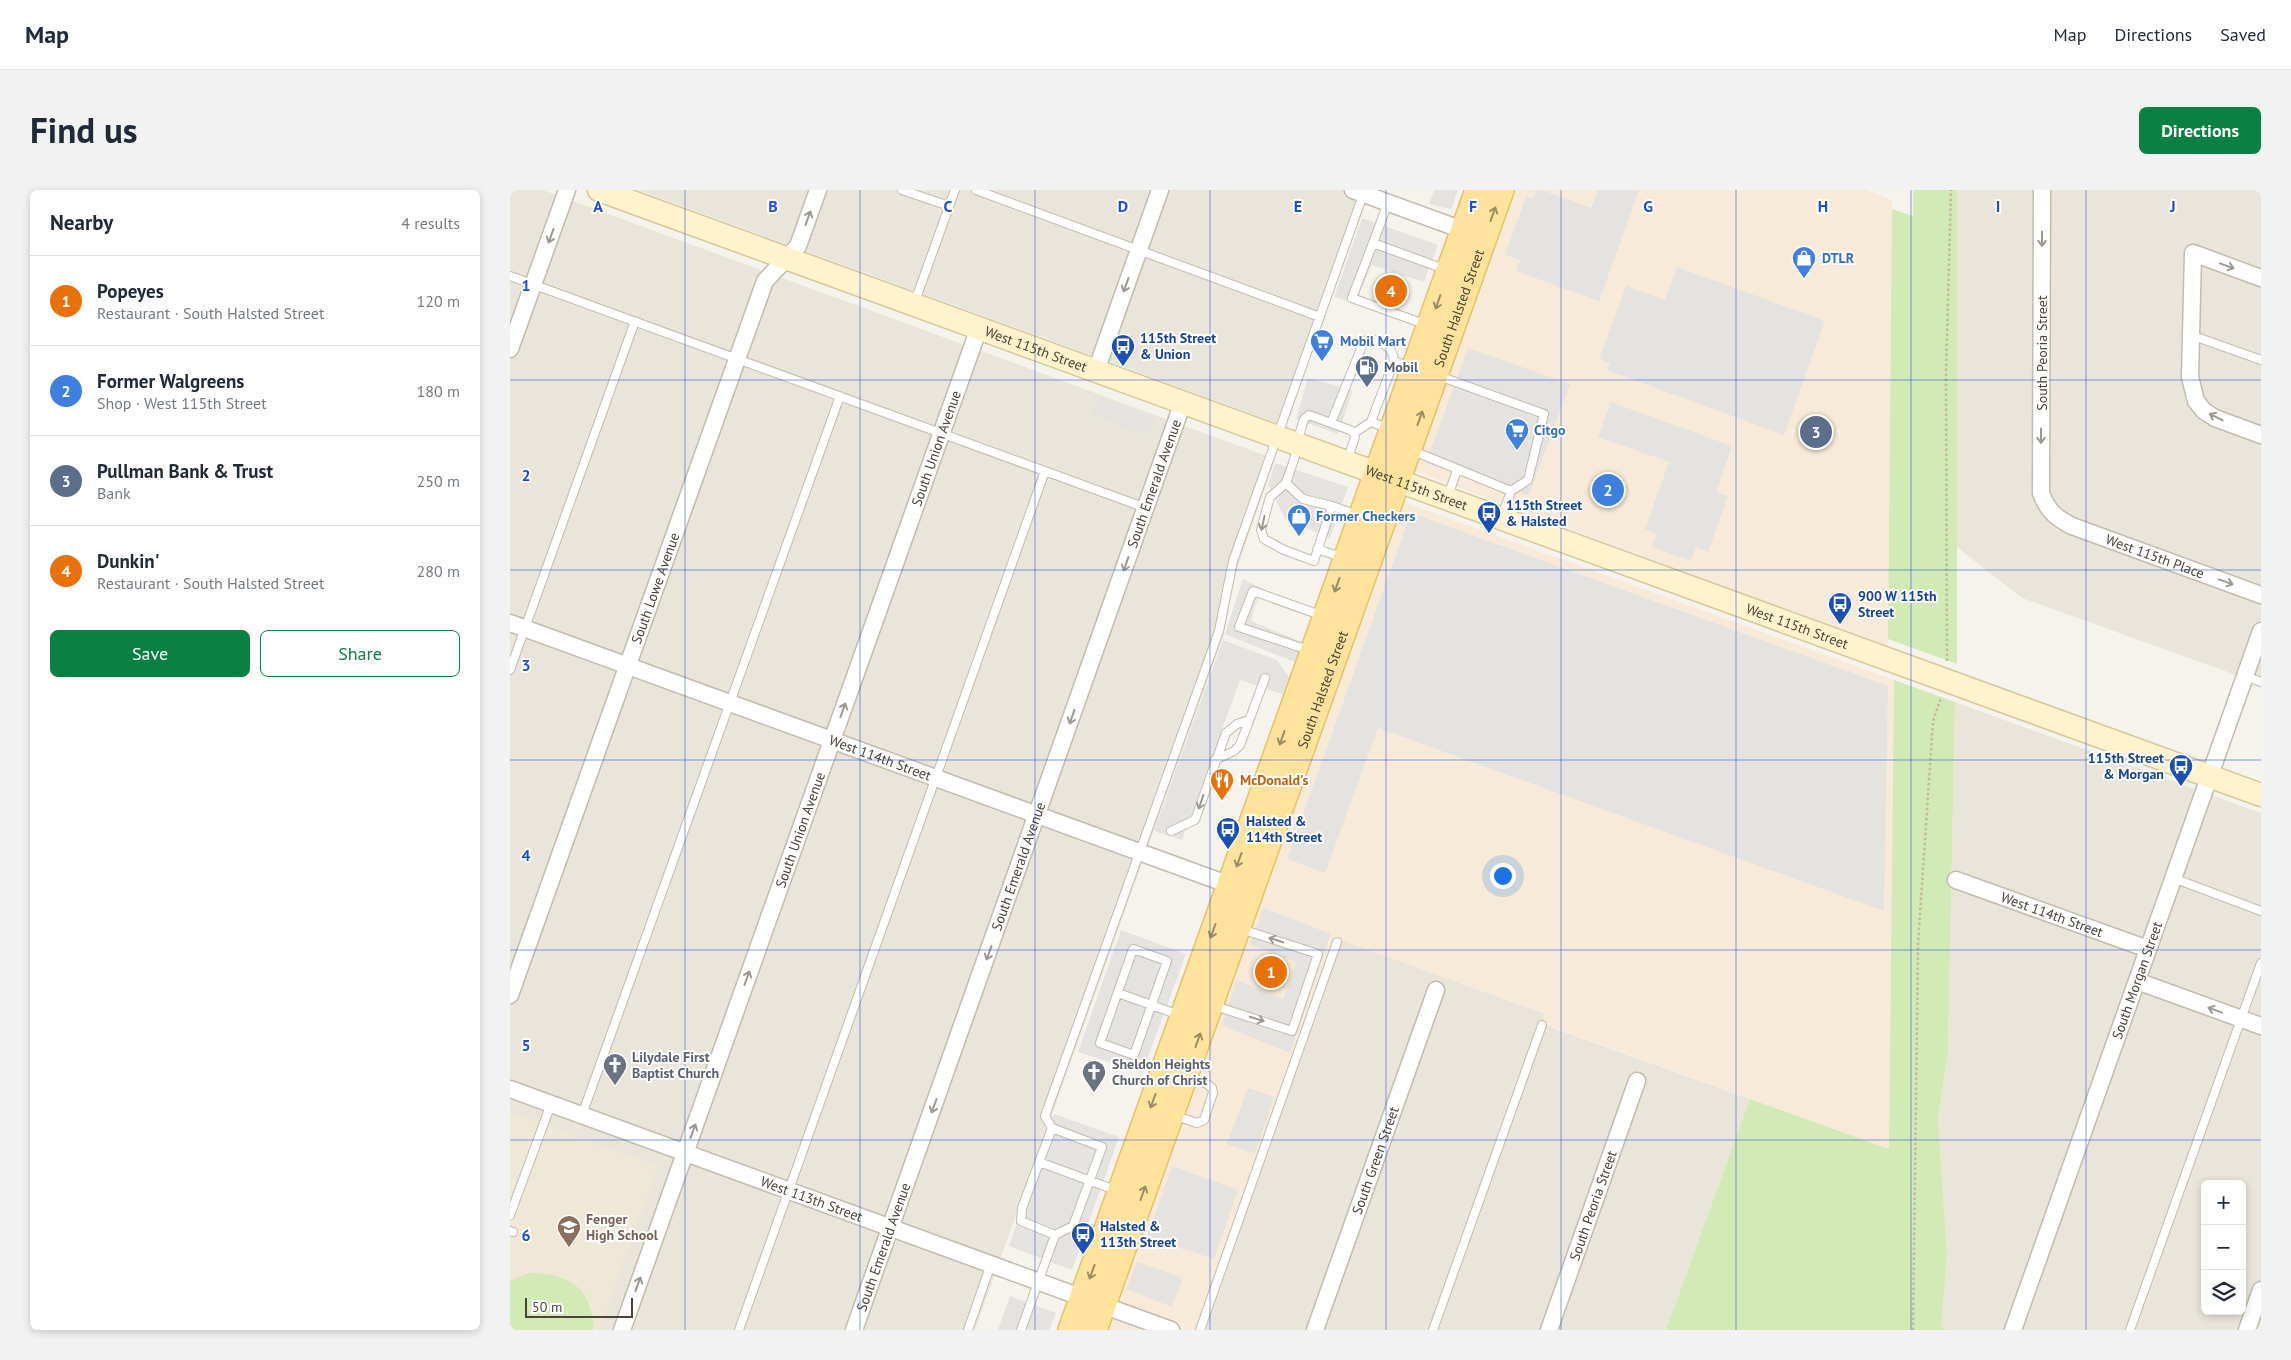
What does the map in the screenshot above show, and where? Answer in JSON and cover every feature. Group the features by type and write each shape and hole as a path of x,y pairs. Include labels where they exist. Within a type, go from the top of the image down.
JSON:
{"main road":[{"name":"South Halsted Street","path":"1094,1330 1092,1301 1120,1191 1183,1016 1240,889 1387,477 1382,426 1414,368 1474,234 1478,190"},
{"name":"South Halsted Street","path":"1071,1330 1092,1301 1171,1114 1238,928 1240,889 1325,617 1361,516 1408,449 1414,368 1449,271 1501,190"}],"street":[{"path":"510,349 567,190"},
{"name":"West 115th Street","path":"600,190 2261,795"},
{"name":"South Lowe Avenue","path":"510,995 765,281 798,246 818,190"},
{"path":"1096,371 1160,190"},
{"name":"South Peoria Street","path":"2042,190 2041,493 2051,513"},
{"path":"1361,191 1388,203 1474,234"},
{"path":"2261,278 2193,253 2190,378 2196,401 2204,411 2215,418 2261,435"},
{"name":"South Union Avenue","path":"622,1330 979,328"},
{"name":"South Emerald Avenue","path":"854,1330 1183,402"},
{"name":"West 115th Place","path":"2051,513 2072,526 2261,595"},
{"name":"West 114th Street","path":"517,626 1240,889"},
{"name":"South Morgan Street","path":"2013,1330 2261,631"},
{"name":"West 114th Street","path":"1956,880 2148,949"},
{"path":"2137,981 2261,1026"},
{"name":"South Green Street","path":"1315,1330 1436,990"},
{"name":"South Peoria Street","path":"1549,1330 1637,1081"},
{"name":"West 113th Street","path":"510,1089 1171,1330"},
{"path":"2247,1330 2261,1290"}],"lane":[{"path":"902,190 949,206"},
{"path":"914,304 955,190"},
{"path":"976,190 1320,317"},
{"path":"1332,506 1314,561 1284,550 1264,539 1261,530 1270,497 1286,483 1291,442 1320,317 1361,191"},
{"path":"1388,203 1352,298 1430,326"},
{"path":"1373,243 1449,271"},
{"path":"510,276 1146,508"},
{"path":"510,670 517,626 635,322"},
{"path":"2191,335 2261,360"},
{"path":"1331,423 1364,341 1372,339 1388,347 1394,354 1414,368 1544,414 1528,480 1511,491 1501,518"},
{"path":"582,1115 840,396"},
{"path":"1021,1330 1055,1235 1073,1226 1102,1147 1052,1128 1045,1116 1219,631 1234,561 1291,442 1306,417 1312,416 1354,433 1382,426"},
{"path":"1347,462 1354,433"},
{"path":"1408,449 1511,491"},
{"path":"1447,499 1457,470"},
{"path":"738,1330 1045,471"},
{"path":"1286,483 1303,499 1361,516"},
{"path":"1317,549 1346,559"},
{"path":"1313,651 1239,627 1253,591 1325,617"},
{"path":"2245,676 2261,682"},
{"path":"1215,760 1234,751 1240,745 1265,678"},
{"path":"1171,831 1195,820 1226,733 1237,724 1249,720"},
{"path":"2173,878 2261,911"},
{"path":"1210,1005 1292,1030 1318,954 1238,928"},
{"path":"1200,1330 1337,942"},
{"path":"1133,948 1167,960 1152,1005 1134,1055 1100,1043 1133,948"},
{"path":"2130,1330 2261,963"},
{"path":"1118,992 1183,1016"},
{"path":"1433,1330 1542,1025"},
{"path":"1171,1114 1196,1123 1201,1123 1204,1120 1213,1092 1212,1088 1185,1075"},
{"path":"510,1215 519,1190 539,1150 551,1104"},
{"path":"1052,1128 1022,1208 1021,1221 1055,1235"},
{"path":"1039,1162 1120,1191"},
{"path":"519,1190 528,1194"},
{"path":"968,1330 991,1264"}],"path":[{"path":"1946,669 1946,374 1951,190"},
{"path":"1913,1330 1918,944 1933,721 1941,699"}],"shaded area":[{"path":"510,190 543,190 1275,459 1236,572 1223,637 975,1330 510,1330"},
{"path":"638,190 1363,190 1277,423"},
{"path":"1434,190 1458,190 1451,209 1429,204"},
{"path":"1515,190 1866,190 1892,200 1888,648 1415,471"},
{"path":"1536,190 1542,190 1591,208 1598,190 1639,190 1599,301 1516,271 1520,260 1505,255 1526,197 1533,199"},
{"path":"1957,190 2261,190 2261,684 2022,598 1957,547"},
{"path":"1362,218 1438,245 1424,282 1372,265 1355,303 1334,297"},
{"path":"1677,267 1825,321 1784,435 1607,370 1610,363 1599,359 1626,286 1665,300"},
{"path":"1468,348 1570,384 1529,495 1426,463"},
{"path":"1308,378 1353,390 1338,434 1296,419"},
{"path":"1098,398 1155,418 1148,436 1092,415"},
{"path":"1611,402 1732,446 1716,492 1728,496 1708,552 1696,547 1691,561 1652,547 1657,534 1645,529 1669,462 1598,437"},
{"path":"1275,463 1348,487 1330,538 1285,519 1268,485"},
{"path":"1404,502 1894,680 1889,1149 1542,1023 1545,1013 1335,938 1196,1330 1108,1330"},
{"path":"1411,513 1888,686 1884,911 1378,728 1325,873 1287,859"},
{"path":"1243,579 1261,588 1251,621 1304,643 1297,663 1225,634"},
{"path":"1223,640 1277,660 1291,680 1285,695 1240,680 1182,840 1154,831"},
{"path":"1955,702 2261,813 2261,1330 1948,1330 1940,1327 1947,1254 1938,1118 1948,1052"},
{"path":"1264,908 1331,934 1290,1053 1222,1025 1237,980 1283,999 1296,962 1249,944"},
{"path":"1121,930 1186,954 1142,1073 1078,1052"},
{"path":"1335,938 1546,1014 1542,1024 1750,1099 1666,1330 1196,1330"},
{"path":"1248,1088 1274,1097 1255,1154 1227,1144"},
{"name":"Fenger High School","path":"510,1112 658,1166 599,1330 510,1330"},
{"path":"1054,1114 1119,1137 1072,1270 1009,1246"},
{"path":"1172,1166 1238,1190 1214,1259 1147,1237"},
{"path":"1137,1262 1183,1278 1172,1307 1126,1289"},
{"path":"1010,1296 1056,1313 1049,1330 998,1330"}],"green space":[{"path":"1913,190 1957,190 1957,664 1888,639 1892,209 1913,216"},
{"path":"1894,680 1955,702 1948,1052 1938,1118 1947,1254 1941,1327 1948,1330 1666,1330 1750,1099 1889,1149"},
{"path":"529,1273 559,1277 575,1285 587,1300 594,1325 593,1330 510,1330 510,1281"}],"place":[{"name":"DTLR","path":"1804,279"},
{"name":"Dunkin'","path":"1391,291"},
{"name":"Mobil Mart","path":"1322,362"},
{"name":"115th Street & Union","path":"1123,367"},
{"name":"Mobil","path":"1367,388"},
{"name":"Pullman Bank & Trust","path":"1816,432"},
{"name":"Citgo","path":"1517,451"},
{"name":"Former Walgreens","path":"1608,490"},
{"name":"115th Street & Halsted","path":"1489,534"},
{"name":"Former Checkers","path":"1299,537"},
{"name":"900 W 115th Street","path":"1840,625"},
{"name":"115th Street & Morgan","path":"2181,787"},
{"name":"McDonald's","path":"1222,801"},
{"name":"Halsted & 114th Street","path":"1228,850"},
{"name":"Popeyes","path":"1271,972"},
{"name":"Lilydale First Baptist Church","path":"615,1086"},
{"name":"Sheldon Heights Church of Christ","path":"1094,1093"},
{"name":"Fenger High School","path":"569,1248"},
{"name":"Halsted & 113th Street","path":"1083,1255"}]}
